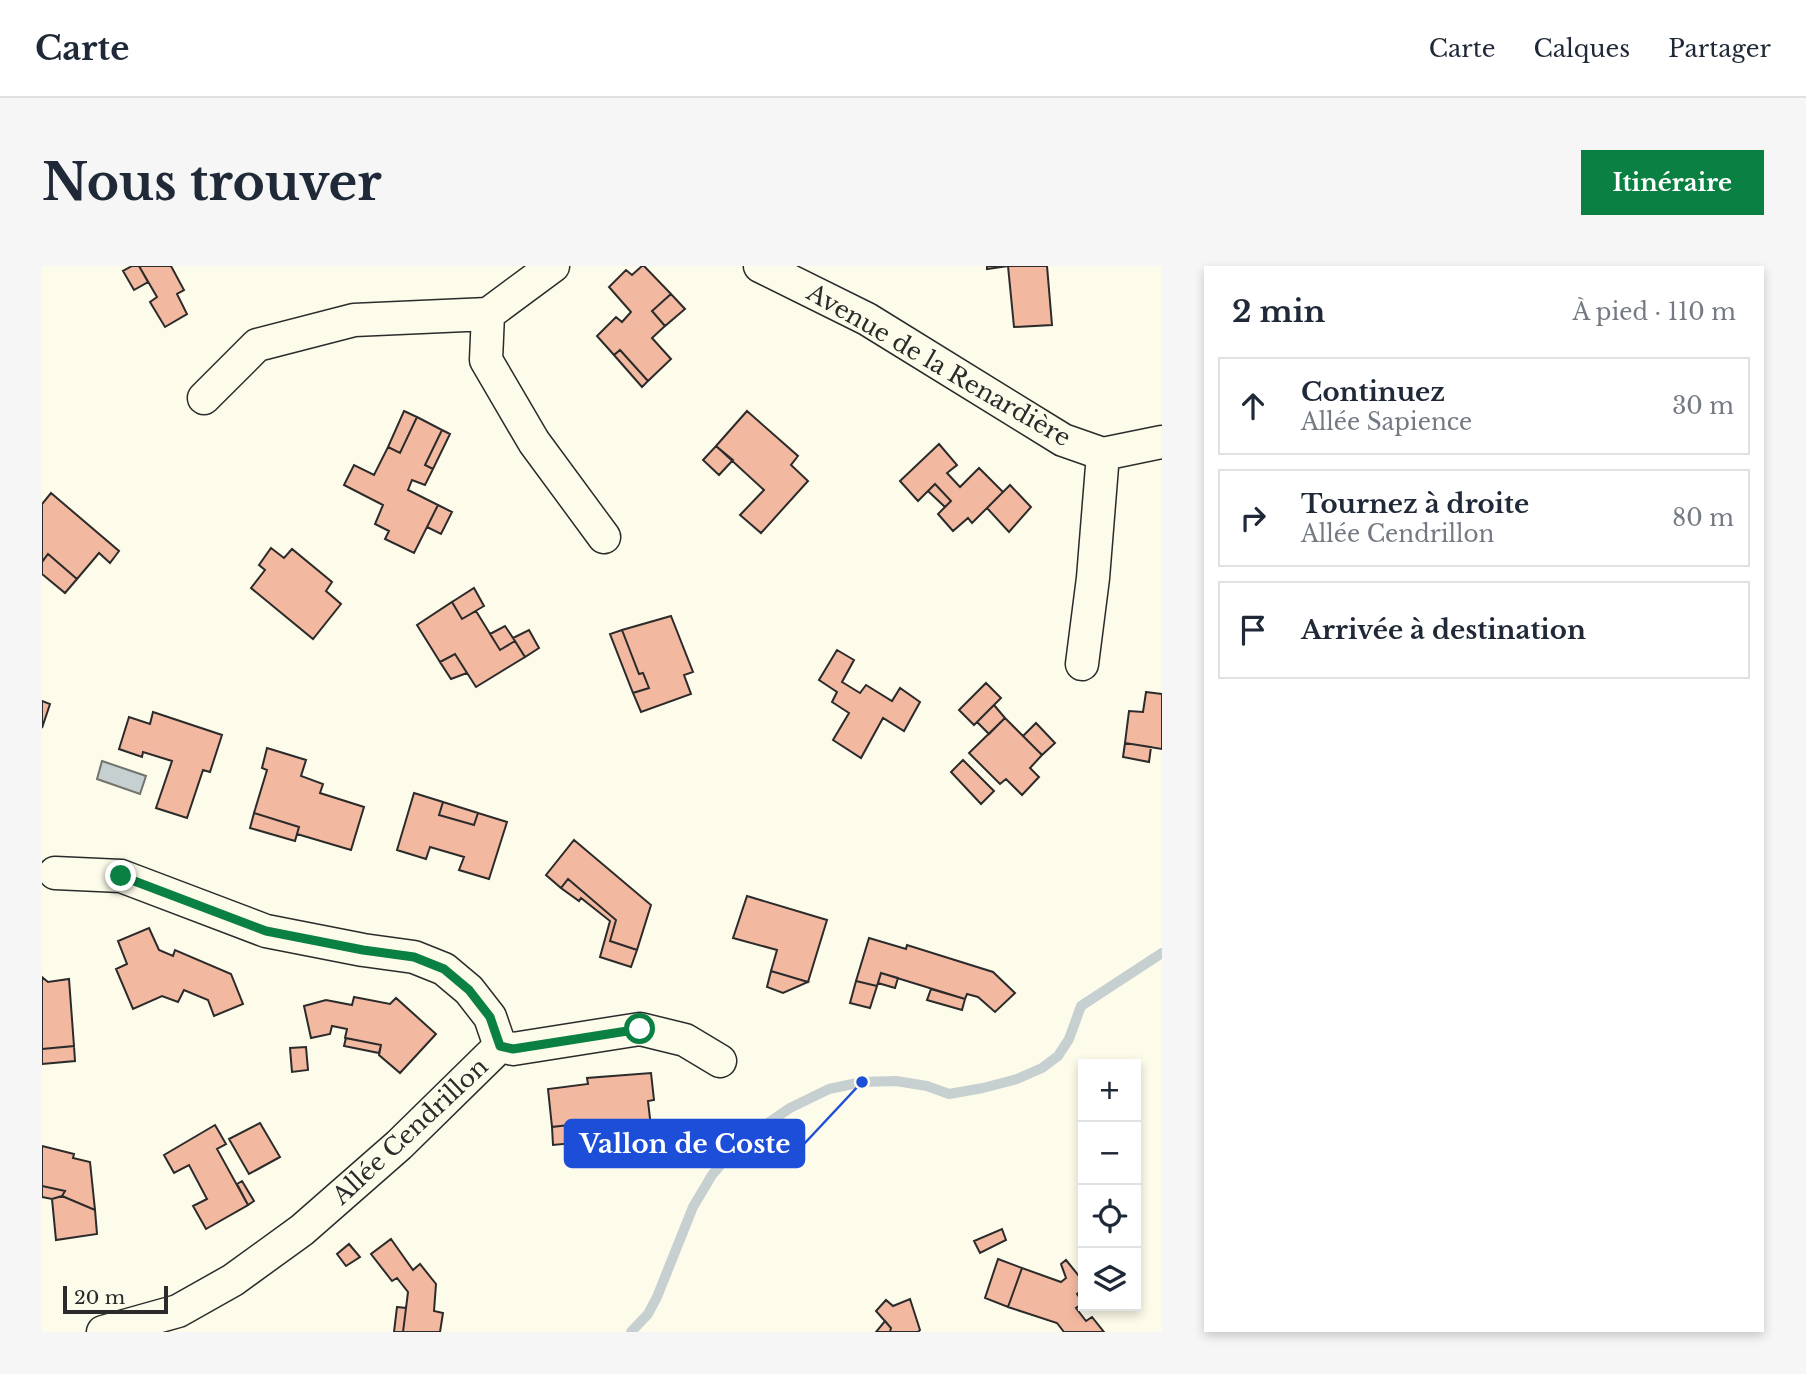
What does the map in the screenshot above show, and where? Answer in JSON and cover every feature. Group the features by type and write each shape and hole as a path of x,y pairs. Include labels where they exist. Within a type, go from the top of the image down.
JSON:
{"street":[{"path":"204,398 257,345 354,320 488,314 553,266"},
{"name":"Avenue de la Renardière","path":"760,266 867,319 1063,440 1103,454 1162,442"},
{"path":"488,314 486,360 534,442 604,537"},
{"path":"1082,664 1093,578 1103,454"},
{"name":"Allée Cendrillon","path":"55,873 121,876 266,931 414,957 444,969 469,990 490,1017 500,1046 399,1144 302,1230 233,1280 178,1311 103,1332"},
{"path":"500,1046 513,1049 640,1029 685,1040 720,1061"}],"shaded area":[{"path":"102,761 146,776 140,794 97,779"}],"building":[{"path":"139,266 148,282 134,290 123,271"},
{"path":"139,266 171,266 184,290 177,294 187,314 165,327 150,302 157,297"},
{"path":"642,266 671,294 652,311 665,326 652,338 671,359 648,381 620,350 614,355 597,336 616,317 622,322 631,312 609,287 626,270 632,275"},
{"path":"987,266 1008,266 987,269"},
{"path":"1008,266 1047,266 1052,325 1014,327"},
{"path":"671,294 685,309 665,326 652,311"},
{"path":"620,350 648,381 642,387 614,355"},
{"path":"404,411 417,417 400,453 388,447"},
{"path":"747,411 798,456 791,465 808,481 761,533 740,515 764,490 716,446"},
{"path":"417,417 442,430 425,465 433,469 425,485 412,480 408,490 438,505 414,553 385,539 389,531 375,524 383,505 344,485 354,465 374,475 388,447 400,453"},
{"path":"442,430 450,434 433,469 425,465"},
{"path":"939,444 957,465 947,473 960,487 979,468 1003,492 972,523 968,518 953,531 938,514 951,501 935,484 918,501 900,481"},
{"path":"716,446 733,460 719,475 703,460"},
{"path":"935,484 951,501 945,507 928,491"},
{"path":"1010,485 1031,507 1009,532 987,508"},
{"path":"51,493 119,551 110,563 99,553 77,579 48,554 42,562 42,504"},
{"path":"438,505 452,512 441,534 427,527"},
{"path":"271,548 284,558 292,549 332,582 326,591 341,604 313,639 251,588 265,570 259,565"},
{"path":"48,554 77,579 65,593 42,574 42,562"},
{"path":"474,588 484,606 462,619 452,602"},
{"path":"452,602 462,619 476,611 500,650 515,641 525,657 476,687 455,654 440,662 417,625"},
{"path":"671,616 693,672 684,675 691,694 641,712 633,693 649,688 643,673 639,674 622,630"},
{"path":"505,626 515,641 500,650 490,634"},
{"path":"529,630 539,648 525,657 513,638"},
{"path":"622,630 639,674 643,673 649,688 633,693 610,634"},
{"path":"837,650 854,660 842,682 860,693 866,685 892,701 900,688 920,702 904,731 883,718 861,758 833,740 849,713 832,702 837,692 819,680"},
{"path":"455,654 467,673 451,679 440,662"},
{"path":"986,683 1001,698 974,725 959,710"},
{"path":"1146,692 1162,694 1162,749 1125,743 1129,711 1143,712"},
{"path":"42,701 50,704 42,728"},
{"path":"994,705 1005,718 989,734 977,722"},
{"path":"153,712 222,735 210,772 203,770 187,818 156,808 172,761 143,752 142,757 119,749 129,717 150,724"},
{"path":"1005,718 1042,755 1030,768 1039,777 1022,795 1006,779 1000,784 969,753"},
{"path":"1036,723 1055,743 1042,755 1023,736"},
{"path":"1125,743 1151,747 1149,762 1123,757"},
{"path":"267,748 306,760 301,776 323,784 320,793 364,807 351,850 297,834 299,827 254,813 267,770 262,768"},
{"path":"963,760 994,791 981,804 951,772"},
{"path":"414,793 443,802 439,815 474,825 478,813 507,822 489,879 459,870 464,857 430,847 426,859 397,850"},
{"path":"443,802 478,813 474,825 439,815"},
{"path":"254,813 299,827 295,841 250,828"},
{"path":"574,840 651,905 637,950 610,941 616,920 568,879 561,888 546,875"},
{"path":"568,879 616,920 610,941 637,950 631,967 600,957 610,921 581,898 579,901 561,888"},
{"path":"747,896 827,920 808,982 771,971 777,950 733,938"},
{"path":"149,928 159,950 173,956 175,950 231,974 243,1004 214,1016 208,1000 184,990 178,1002 162,996 133,1009 116,969 127,964 118,941"},
{"path":"869,938 906,949 907,945 993,972 1015,993 995,1012 978,997 967,994 965,999 881,973 877,986 856,981"},
{"path":"771,971 808,982 783,993 767,987"},
{"path":"881,973 898,978 895,988 878,983"},
{"path":"42,977 48,982 69,979 74,1046 42,1049"},
{"path":"856,981 877,986 870,1008 850,1003"},
{"path":"931,989 965,999 962,1010 927,1000"},
{"path":"354,997 390,1004 396,998 436,1034 400,1073 379,1055 381,1045 345,1038 347,1029 332,1026 330,1034 311,1038 304,1006 326,1000 352,1005"},
{"path":"346,1038 381,1045 379,1053 344,1046"},
{"path":"74,1046 75,1061 42,1064 42,1049"},
{"path":"306,1047 308,1070 292,1072 290,1048"},
{"path":"651,1073 654,1100 648,1101 651,1127 628,1129 627,1120 592,1124 592,1133 571,1136 569,1125 552,1127 548,1089 588,1084 587,1078"},
{"path":"627,1120 628,1129 592,1133 592,1124"},
{"path":"260,1123 280,1157 249,1174 229,1139"},
{"path":"215,1125 226,1144 217,1149 248,1205 206,1229 193,1206 207,1199 189,1165 174,1173 164,1155"},
{"path":"569,1125 571,1136 592,1133 594,1141 553,1145 552,1127"},
{"path":"42,1146 74,1154 73,1158 90,1162 95,1210 62,1196 65,1191 42,1186"},
{"path":"242,1181 254,1201 248,1205 237,1184"},
{"path":"42,1186 65,1191 62,1196 52,1199 42,1197"},
{"path":"62,1196 95,1210 97,1234 56,1240 52,1199"},
{"path":"1002,1229 1006,1240 980,1253 974,1241"},
{"path":"391,1239 413,1270 420,1264 436,1284 434,1311 443,1313 440,1332 403,1332 408,1292 397,1278 392,1281 371,1254"},
{"path":"349,1244 360,1257 346,1266 337,1254"},
{"path":"998,1259 1022,1268 1008,1307 985,1298"},
{"path":"1066,1260 1078,1275 1076,1308 1086,1321 1092,1317 1104,1332 1064,1332 1057,1323 1008,1307 1022,1268 1061,1282 1066,1278 1061,1264"},
{"path":"910,1299 920,1330 890,1332 891,1328 876,1311 886,1300 893,1306"},
{"path":"397,1307 406,1308 403,1332 394,1332"},
{"path":"885,1321 891,1328 890,1332 876,1332"}],"waterway":[{"path":"631,1332 648,1314 657,1297 693,1207 712,1175 740,1142 790,1108 829,1089 862,1082 896,1081 927,1086 949,1094 1017,1079 1042,1068 1058,1056 1069,1039 1081,1006 1162,953"}],"place":[{"name":"Vallon de Coste","path":"862,1082"}],"route":[{"path":"121,876 266,931 414,957 444,969 469,990 490,1017 500,1046 513,1049 640,1029"}]}
